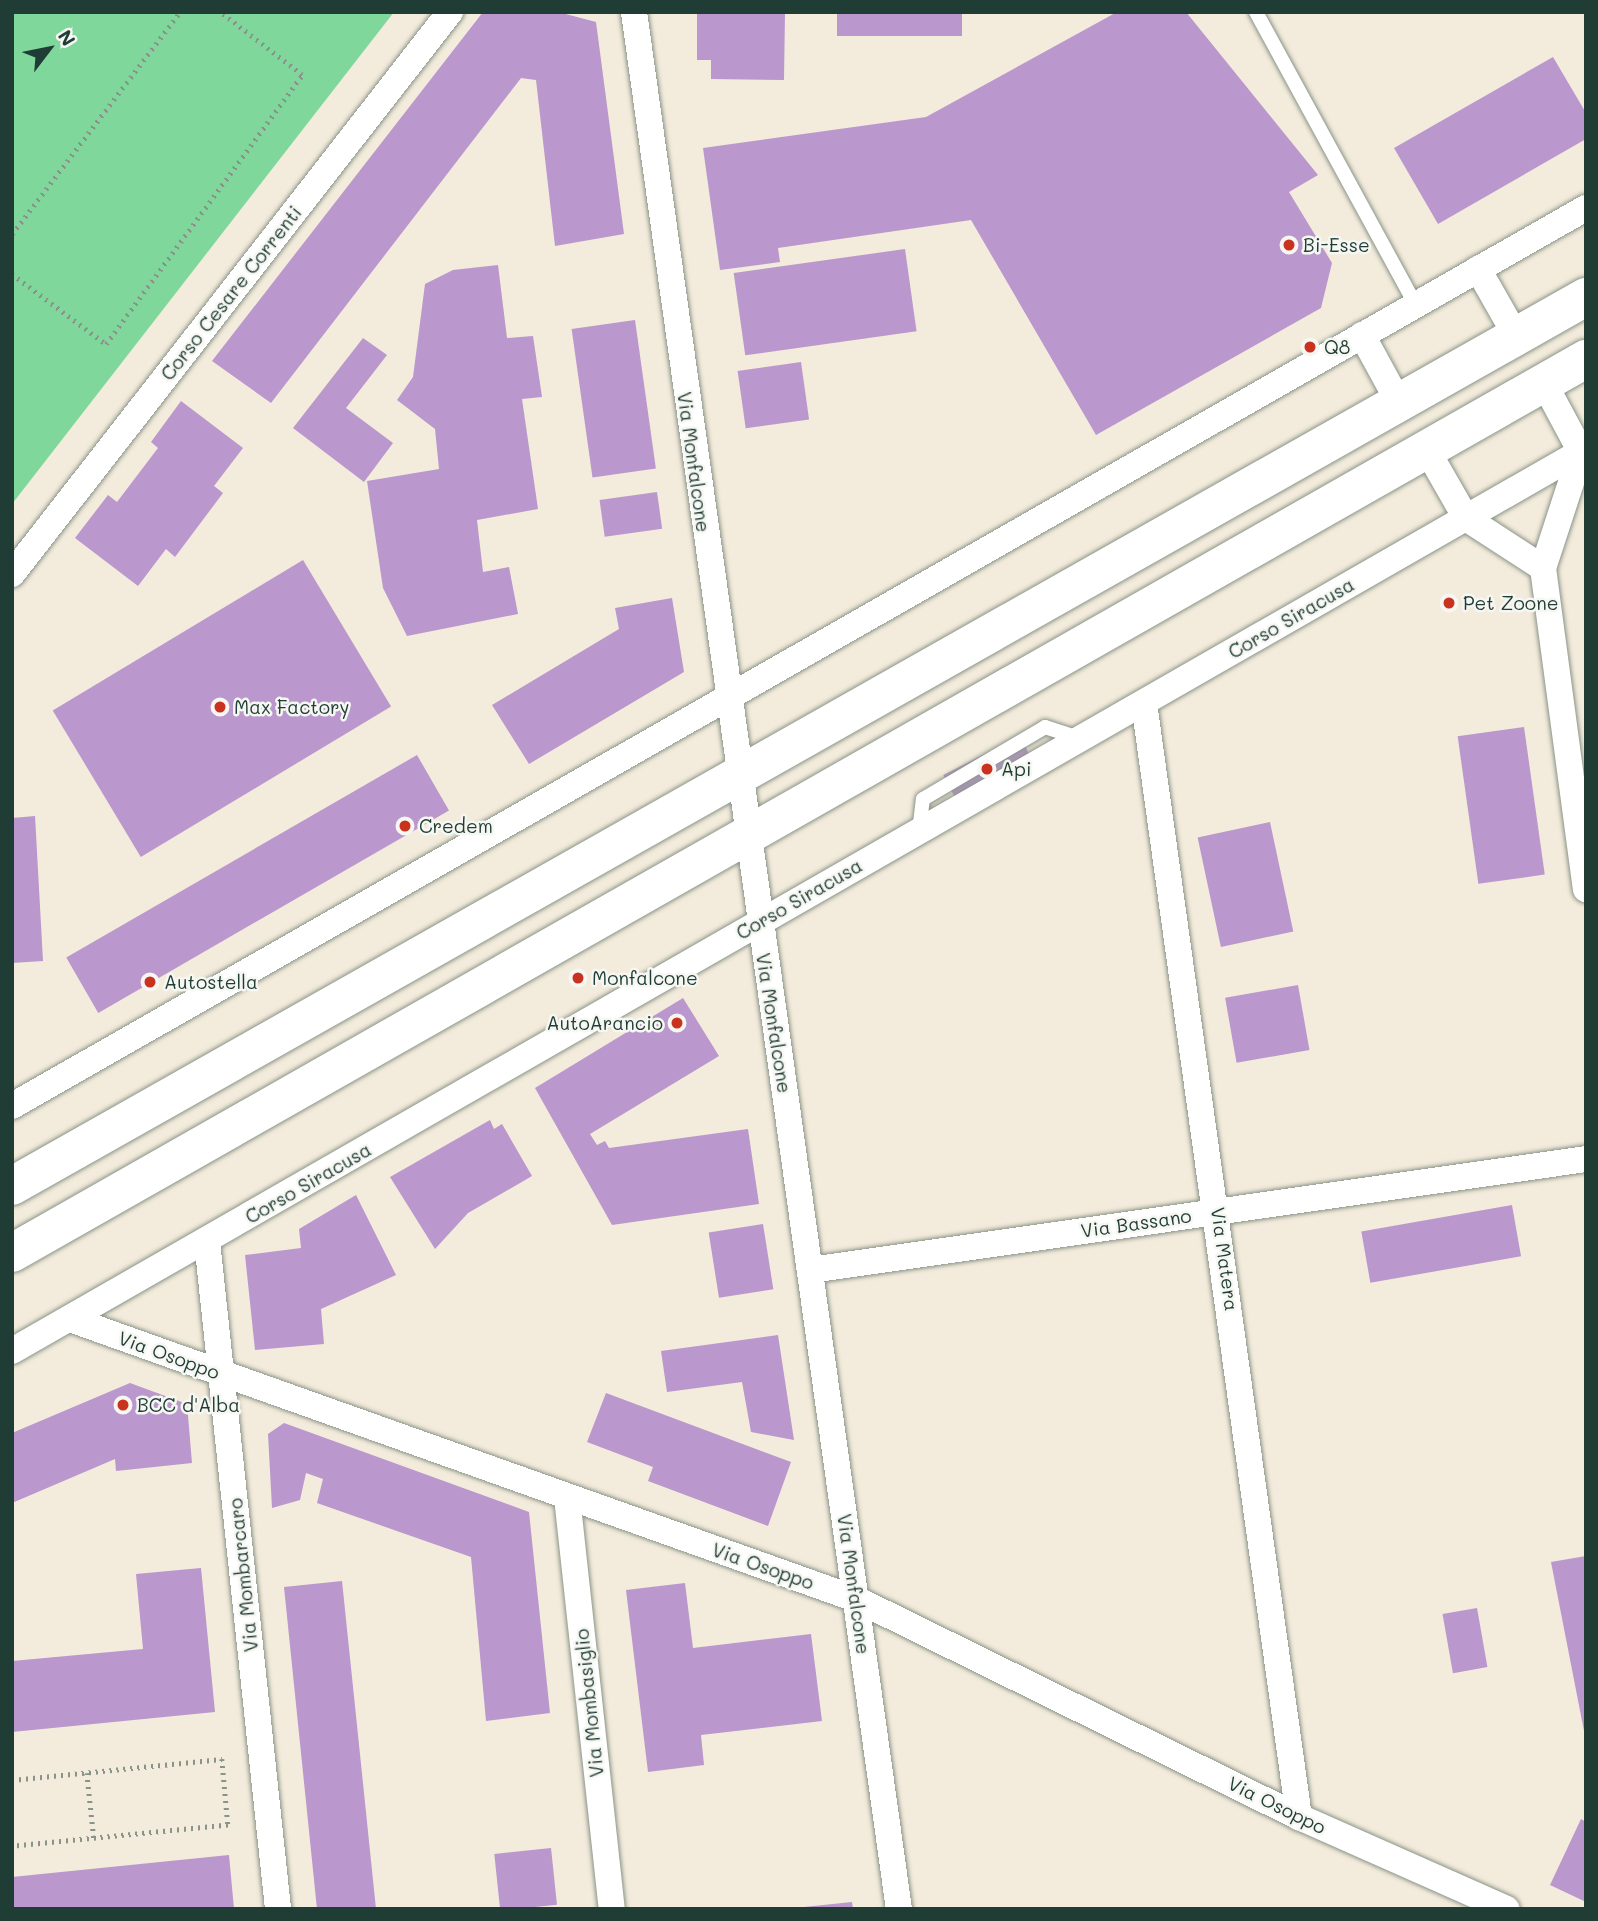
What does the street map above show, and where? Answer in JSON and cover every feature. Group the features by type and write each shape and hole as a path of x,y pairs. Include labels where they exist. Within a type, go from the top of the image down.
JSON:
{"main road":[{"path":"12,1186 1586,297"},
{"path":"12,1253 1586,359"}],"street":[{"name":"Corso Cesare Correnti","path":"12,574 450,12"},
{"name":"Via Monfalcone","path":"634,12 737,775 811,1270 900,1909"},
{"path":"12,1106 727,701 1586,208"},
{"path":"1478,269 1516,337"},
{"path":"1362,335 1399,402"},
{"path":"1544,383 1583,451 1544,568 1580,797 1586,889"},
{"path":"1427,450 1466,518 1544,568"},
{"name":"Corso Siracusa","path":"12,1350 207,1241 758,922 1583,451"},
{"name":"Via Matera","path":"1144,703 1219,1212 1299,1816"},
{"name":"Via Bassano","path":"811,1270 1586,1159"},
{"name":"Via Mombarcaro","path":"207,1241 278,1909"},
{"name":"Via Osoppo","path":"70,1319 856,1599 1299,1816 1507,1909"},
{"name":"Via Mombasiglio","path":"567,1497 612,1909"}],"lane":[{"path":"1255,12 1415,304"}],"path":[{"path":"12,234 180,12"},
{"path":"12,274 106,344 302,75 220,12"},
{"path":"12,1780 222,1759 228,1825 12,1846"},
{"path":"87,1773 94,1838"}],"green space":[{"path":"12,12 394,12 12,504"}],"building":[{"path":"483,12 558,12 596,22 624,234 555,246 536,80 521,78 271,403 212,361"},
{"path":"697,12 785,12 784,80 711,79 711,60 697,60"},
{"path":"837,12 962,12 962,36 837,36"},
{"path":"1117,12 1186,12 1318,175 1289,192 1332,263 1321,308 1096,435 971,220 778,248 780,262 720,270 703,148 926,117"},
{"path":"1553,57 1586,113 1586,139 1438,224 1394,148"},
{"path":"905,249 917,331 745,355 734,273"},
{"path":"498,265 507,338 533,336 542,397 522,399 538,509 477,520 483,572 509,567 518,614 407,636 383,588 367,481 439,469 435,429 397,400 413,377 425,284 453,270"},
{"path":"635,320 656,469 592,477 572,329"},
{"path":"363,338 387,355 346,408 393,443 364,482 293,428"},
{"path":"801,362 809,419 746,428 738,371"},
{"path":"181,401 243,448 214,486 223,493 175,557 166,549 138,586 75,538 108,495 117,502 158,448 151,442"},
{"path":"657,492 662,529 605,537 600,500"},
{"name":"Max Factory","path":"303,560 391,707 141,857 53,710"},
{"path":"672,598 684,672 529,764 492,705 619,629 615,608"},
{"path":"1524,727 1545,875 1478,884 1458,736"},
{"path":"1020,736 1031,758 955,797 943,775"},
{"path":"417,755 449,810 98,1013 66,958"},
{"path":"35,816 43,961 12,963 12,818"},
{"path":"1270,822 1293,932 1221,947 1198,837"},
{"path":"1298,985 1309,1050 1237,1063 1225,998"},
{"path":"683,998 719,1056 590,1134 597,1145 605,1141 609,1148 748,1129 759,1204 612,1225 535,1088"},
{"path":"490,1120 494,1129 502,1124 532,1176 468,1213 435,1249 390,1177"},
{"path":"356,1195 396,1275 321,1309 324,1344 255,1350 245,1255 301,1248 299,1229"},
{"path":"1512,1205 1521,1256 1370,1283 1361,1232"},
{"path":"763,1224 773,1289 719,1298 709,1233"},
{"path":"778,1335 794,1440 751,1432 742,1382 667,1392 661,1351"},
{"path":"130,1383 187,1404 192,1463 116,1471 115,1459 12,1503 12,1433"},
{"path":"606,1393 791,1462 768,1526 648,1481 653,1467 587,1442"},
{"path":"284,1423 529,1512 550,1713 486,1721 471,1557 317,1503 323,1479 306,1473 300,1500 272,1508 268,1434"},
{"path":"1586,1556 1586,1731 1584,1731 1551,1562"},
{"path":"201,1568 215,1712 12,1732 12,1661 143,1649 136,1574"},
{"path":"342,1581 376,1909 317,1909 284,1587"},
{"path":"685,1583 693,1648 811,1634 822,1721 701,1735 704,1765 648,1772 626,1590"},
{"path":"1477,1608 1487,1667 1453,1673 1443,1614"},
{"path":"1581,1819 1586,1822 1586,1902 1550,1885"},
{"path":"551,1848 557,1905 500,1909 494,1854"},
{"path":"229,1855 234,1909 12,1909 12,1877"},
{"path":"852,1902 853,1909 804,1907"}],"place":[{"name":"Bi-Esse","path":"1289,245"},
{"name":"Q8","path":"1310,347"},
{"name":"Pet Zoone","path":"1449,603"},
{"name":"Max Factory","path":"220,707"},
{"name":"Api","path":"987,769"},
{"name":"Credem","path":"405,826"},
{"name":"Monfalcone","path":"578,978"},
{"name":"Autostella","path":"150,982"},
{"name":"AutoArancio","path":"677,1023"},
{"name":"BCC d'Alba","path":"123,1405"}]}
